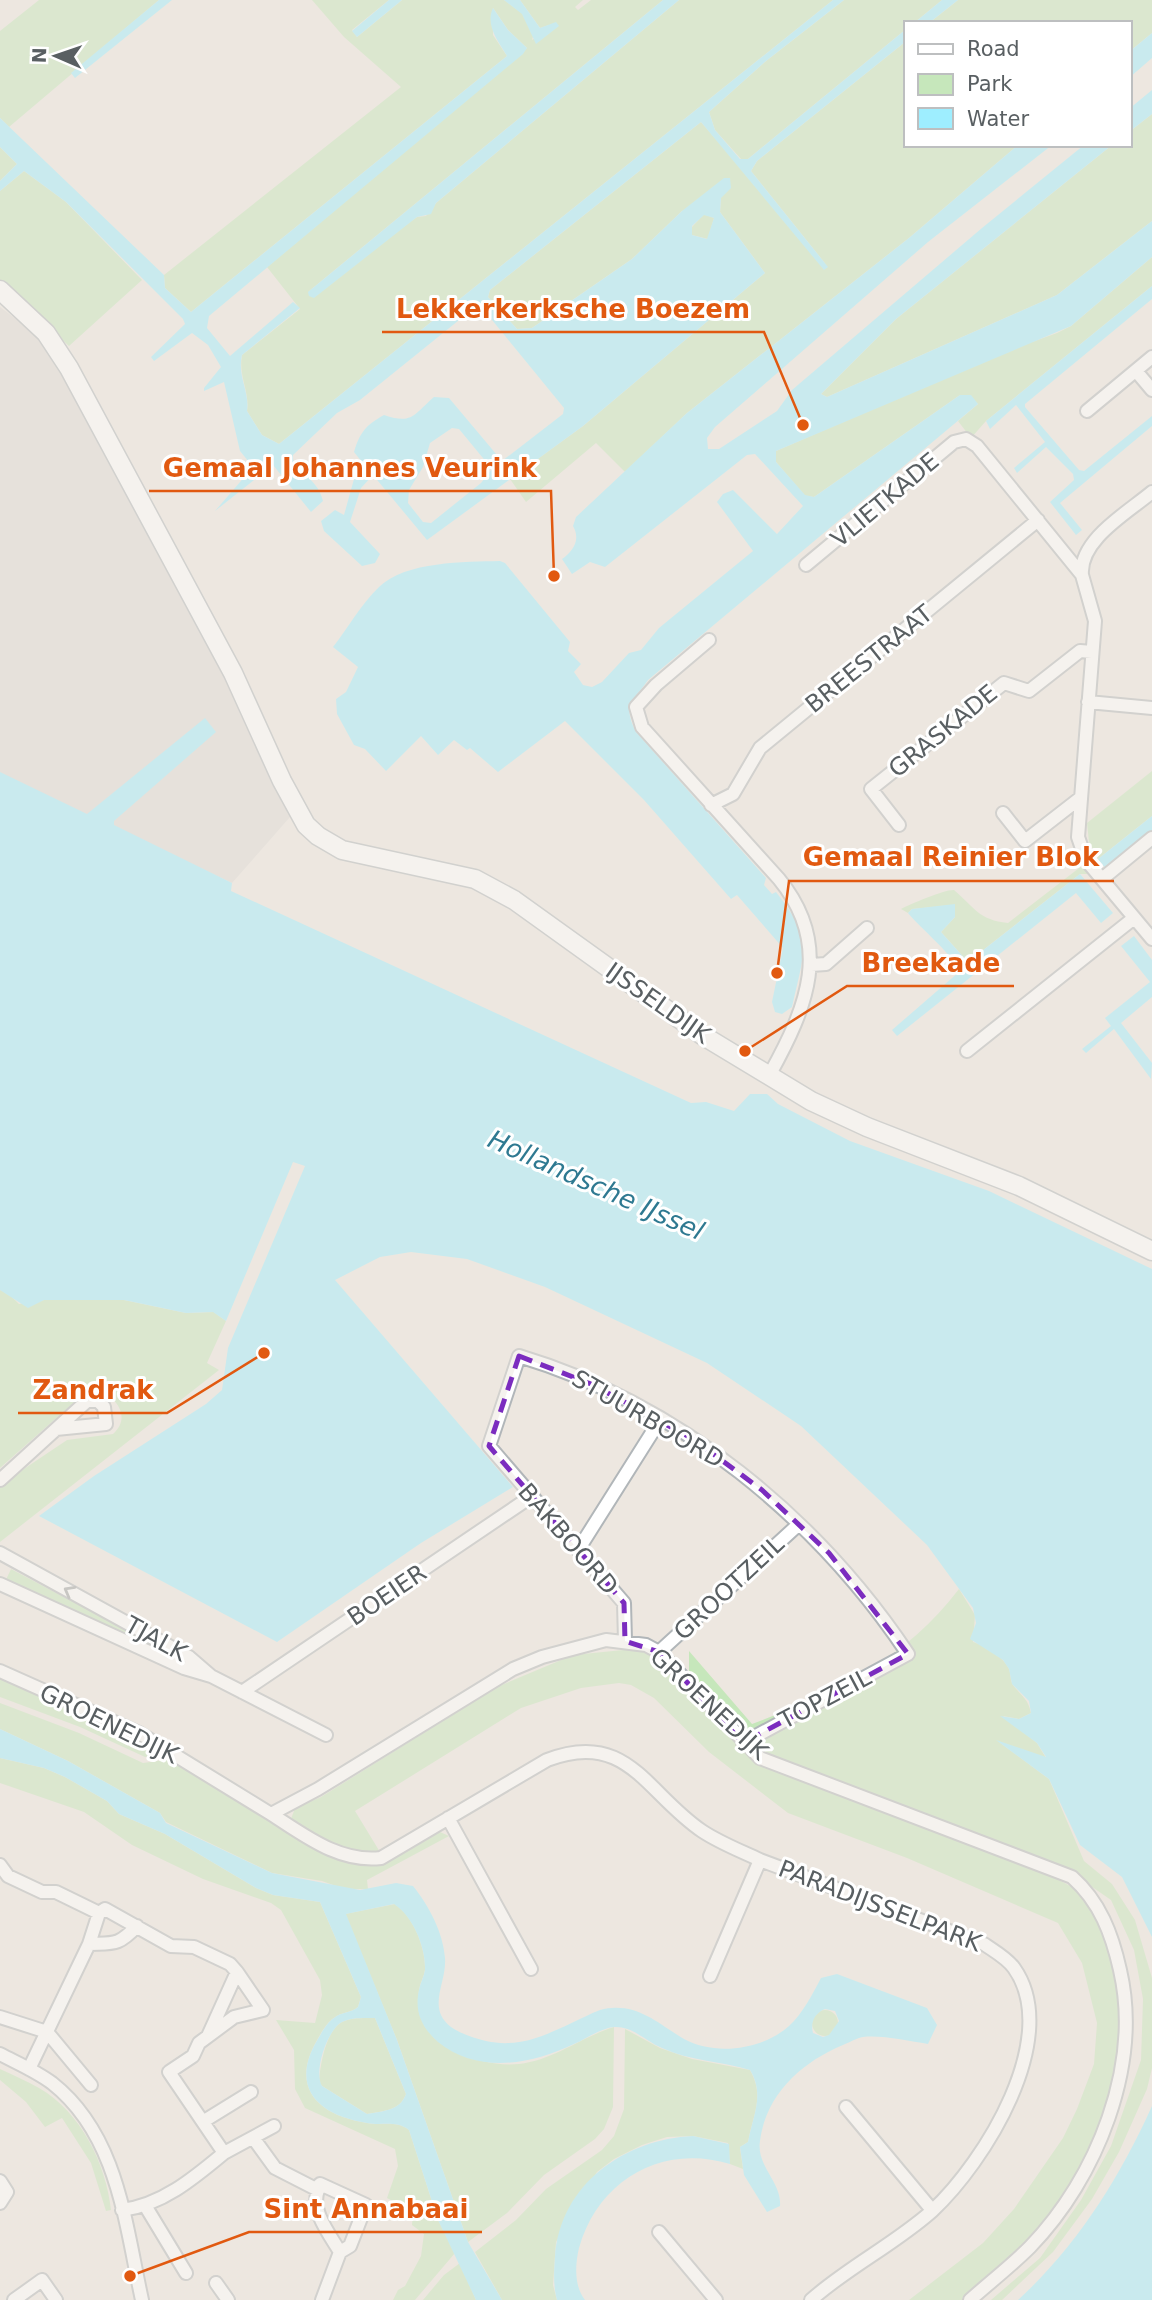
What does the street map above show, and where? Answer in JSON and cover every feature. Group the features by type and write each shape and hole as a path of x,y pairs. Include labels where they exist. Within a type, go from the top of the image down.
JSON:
{"street":[{"name":"IJSSELDIJK","path":"0,290 31,316 69,368 236,677 282,781 306,825 317,836 342,850 475,878 514,900 702,1035 811,1101 855,1122 1019,1186 1152,1251"},
{"path":"1087,411 1152,357"},
{"path":"1136,371 1152,390"},
{"name":"VLIETKADE","path":"806,565 954,442 966,439 977,446 1038,520"},
{"path":"1152,492 1090,547 1081,562 1095,621 1079,799 1079,837 1086,860 1152,940"},
{"path":"1038,520 1082,575"},
{"name":"BREESTRAAT","path":"710,805 733,794 760,748 1038,520"},
{"path":"709,640 656,685 636,707 642,727 793,896 808,926 811,965 792,1026 770,1074"},
{"name":"GRASKADE","path":"899,825 871,789 1004,683 1029,691 1080,651 1092,652"},
{"path":"1088,702 1152,708"},
{"path":"1003,813 1025,841 1079,799"},
{"path":"1102,879 1152,838"},
{"path":"967,1051 1134,918"},
{"path":"811,965 826,964 867,928"},
{"name":"STUURBOORD","path":"489,1446 519,1356 580,1379 660,1420 726,1462 799,1524 880,1612 908,1654"},
{"path":"578,1550 660,1420"},
{"path":"0,1480 56,1429"},
{"name":"BAKBOORD","path":"489,1446 624,1603 625,1641"},
{"name":"BOEIER","path":"242,1692 532,1496"},
{"name":"GROOTZEIL","path":"659,1652 799,1524"},
{"name":"TJALK","path":"0,1553 189,1657 211,1676"},
{"name":"TJALK","path":"0,1584 184,1668 211,1676 326,1735"},
{"name":"TJALK","path":"89,1624 97,1607"},
{"name":"GROENEDIJK","path":"0,1671 139,1733 271,1814 318,1789 513,1669 590,1643 625,1641 646,1645 659,1652 760,1758 1072,1877 1087,1890 1109,1928 1124,1987 1128,2024 1125,2062 1115,2102 1082,2173 1058,2211 1030,2247 970,2300"},
{"name":"TOPZEIL","path":"743,1743 908,1654"},
{"name":"PARADIJSSELPARK","path":"271,1814 312,1840 353,1858 381,1858 547,1760 562,1754 601,1754 628,1763 702,1831 760,1860 984,1944 1013,1967 1023,1987 1028,2013 1021,2074 1008,2105 986,2141 932,2210 811,2300"},
{"path":"448,1818 531,1969"},
{"name":"PARADIJSSELPARK","path":"710,1976 760,1860"},
{"path":"0,1865 8,1876 42,1892 55,1892 99,1913"},
{"path":"29,2069 89,1944 99,1913 105,1909 115,1912 171,1946 194,1947 230,1964 263,2010 234,2017 199,2042 193,2056 169,2072 224,2153"},
{"path":"89,1944 109,1946 137,1926"},
{"path":"208,2036 237,1972"},
{"path":"0,2017 47,2032 91,2085"},
{"path":"0,2054 29,2069 64,2093 105,2148 142,2300"},
{"path":"204,2122 251,2092"},
{"path":"846,2107 932,2210"},
{"path":"122,2210 146,2207 196,2176 224,2153 274,2126"},
{"path":"254,2139 275,2168 318,2190"},
{"path":"0,2181 7,2192 0,2203"},
{"path":"322,2300 341,2252 350,2246 366,2206 320,2184 314,2199 324,2226 341,2252"},
{"path":"146,2207 186,2273"},
{"path":"659,2232 716,2300"},
{"path":"14,2300 43,2280 56,2300"},
{"path":"216,2283 228,2300"}],"highlighted area":[{"path":"519,1356 591,1384 693,1439 762,1490 829,1553 908,1654 743,1743 659,1652 625,1641 624,1603 489,1446"}],"shaded area":[{"path":"0,307 58,351 297,809 232,883 0,774"}],"green space":[{"path":"39,0 159,0 9,127 0,118 0,31"},
{"path":"312,0 389,0 352,30 357,37 402,0 504,0 522,13 534,33 532,40 556,23 540,28 520,0 583,0 575,7 578,10 591,0 663,0 308,292 417,217 426,216 436,203 679,0 833,0 279,444 262,435 247,411 241,363 242,355 300,309 267,267 527,48 508,30 493,8 493,35 507,56 191,312 165,288 164,275 401,87 344,37"},
{"path":"844,0 942,0 916,21 904,21 904,31 748,159 741,159 715,130 709,112 766,61"},
{"path":"958,0 1152,0 1152,33 1131,50 1131,21 932,21"},
{"path":"904,43 904,147 1016,147 909,238 687,413 625,472 596,443 526,502 510,479 583,426 765,273 720,212 721,198 682,211 632,259 532,328 517,329 488,297 490,290 701,122 828,267 751,171 757,161"},
{"path":"1152,114 1152,221 1057,295 827,397 821,394 896,319 1110,147 1131,147 1131,130"},
{"path":"0,147 17,164 0,181"},
{"path":"24,171 66,202 142,280 69,346 0,283 0,191"},
{"path":"704,214 714,218 708,239 692,235 692,227"},
{"path":"1152,257 1152,286 986,421 971,438 958,421 978,404 960,395 814,497 805,496 776,462 776,451 1004,352 1071,326"},
{"path":"1152,771 1152,816 1098,859 1089,842 1087,823"},
{"path":"1083,865 1090,874 1080,874 968,962 941,932 955,917 934,907 912,909 908,913 901,909 936,894 954,890 984,916 1008,923"},
{"path":"0,1290 7,1292 19,1304 44,1300 124,1300 186,1313 214,1312 226,1321 207,1363 219,1370 0,1542 0,1485 67,1440 113,1434 119,1427 121,1413 115,1401 103,1391 96,1388 88,1390 0,1468"},
{"path":"11,1569 204,1671 4,1584"},
{"path":"959,1589 975,1615 973,1642 1003,1660 1009,1669 1013,1685 1026,1700 1031,1713 1019,1719 1003,1716 1037,1743 1046,1758 999,1742 1049,1779 1084,1861 1112,1884 1135,1920 1152,1978 1152,2068 1147,2089 1119,2152 1092,2199 1053,2252 1002,2300 991,2300 1040,2258 1081,2200 1111,2146 1141,2060 1143,1999 1134,1950 1111,1900 1072,1873 759,1750 689,1672 689,1651 752,1724 811,1700 866,1672 915,1636"},
{"path":"633,1649 657,1655 755,1763 1035,1867 1072,1887 1086,1900 1102,1932 1123,1990 1117,2100 1044,2234 970,2300 909,2300 983,2243 1014,2209 1063,2138 1094,2064 1097,2023 1082,1963 1058,1923 907,1858 788,1813 709,1752 654,1698 631,1685 619,1683 581,1688 521,1708 355,1811 380,1852 356,1851 333,1844 291,1819 295,1808 321,1797 497,1687 573,1655"},
{"path":"0,1676 124,1731 158,1751 158,1755 145,1757 80,1727 0,1697"},
{"path":"0,1703 79,1733 143,1763 171,1759 333,1857 349,1862 377,1863 401,1854 440,1832 449,1836 367,1880 368,1889 344,1889 322,1881 272,1873 166,1822 160,1813 68,1761 0,1729"},
{"path":"0,1758 44,1768 65,1777 107,1801 119,1814 165,1834 256,1888 273,1895 320,1902 361,1997 358,2007 331,2020 315,2044 306,2075 309,2088 324,2107 336,2114 367,2123 399,2125 409,2130 438,2220 455,2253 415,2300 393,2300 398,2290 405,2286 421,2256 424,2234 412,2225 413,2212 387,2198 398,2166 395,2149 305,2108 295,2089 294,2050 276,2020 315,2023 322,1995 320,1980 281,1910 271,1903 203,1879 132,1845 84,1812 0,1783"},
{"path":"395,1904 413,1924 423,1952 425,1970 419,2001 422,2020 432,2035 447,2047 487,2062 519,2064 544,2058 614,2027 613,2107 604,2129 595,2139 544,2175 507,2213 468,2242 397,2040 345,1914"},
{"path":"825,2010 835,2013 838,2023 835,2033 825,2036 815,2033 812,2023 815,2013"},
{"path":"375,2018 406,2094 395,2107 367,2114 319,2082 325,2049 336,2026 350,2019"},
{"path":"625,2029 660,2048 692,2059 750,2070 757,2088 757,2097 748,2142 740,2147 743,2169 730,2164 728,2143 693,2136 667,2137 642,2145 614,2159 597,2172 556,2242 553,2285 557,2300 502,2300 475,2252 516,2220 546,2189 602,2150 614,2136 624,2109"},
{"path":"0,2069 54,2098 79,2125 104,2175 111,2210 106,2211 91,2163 62,2118 45,2127 26,2102 0,2080"},
{"path":"460,2263 476,2300 423,2300 444,2275"}],"water":[{"path":"159,0 172,0 75,78 71,73"},
{"path":"389,0 402,0 357,37 352,31"},
{"path":"504,0 520,0 540,28 556,22 559,26 536,44 522,14"},
{"path":"663,0 679,0 436,203 431,214 417,217 314,298 309,296 308,292"},
{"path":"833,0 844,0 766,61 709,112 715,130 740,159 748,159 904,31 904,43 757,161 751,171 828,267 824,270 701,122 490,290 488,297 517,329 532,328 632,259 682,211 724,178 730,178 731,188 721,198 720,212 765,273 583,426 427,540 373,475 361,488 350,522 380,554 375,563 362,566 324,531 321,521 335,510 344,515 354,479 366,467 354,452 361,434 373,422 384,415 407,418 417,413 434,397 449,398 502,461 563,414 564,408 479,304 360,400 337,413 293,455 296,466 316,485 323,501 311,512 273,465 215,511 253,467 240,451 224,382 204,391 221,367 208,345 192,333 154,361 151,357 185,324 183,319 66,202 24,171 0,191 0,181 17,164 0,147 0,118 164,275 165,288 191,312 507,56 492,27 493,8 508,30 527,48 209,316 207,328 230,356 293,302 300,308 242,355 241,370 247,411 262,435 279,444","holes":["704,215 714,218 707,239 692,235 692,226","452,428 459,429 492,469 481,483 431,523 423,522 408,503 409,490 423,467 430,443"]},
{"path":"942,0 958,0 932,21 916,21"},
{"path":"1152,33 1152,58 1131,76 1131,50"},
{"path":"1152,90 1152,114 1131,130 1131,107"},
{"path":"1016,147 1049,147 928,242 715,427 707,438 708,449 719,449 777,411 792,390 1082,147 1110,147 896,319 821,394 827,397 1057,295 1152,221 1152,257 1071,326 776,451 776,462 805,495 814,497 960,395 971,395 978,404 648,680 631,704 630,715 636,732 766,878 764,885 772,894 776,892 796,922 803,947 800,973 792,1007 782,1014 775,1012 772,1002 783,948 737,895 731,899 644,800 565,721 498,772 470,748 467,750 454,740 438,755 421,736 386,771 365,749 354,745 337,714 336,699 346,692 358,667 333,647 366,601 391,578 404,572 436,565 500,561 505,563 570,642 568,651 581,664 574,672 583,685 592,687 602,682 629,653 641,650 659,628 753,551 717,502 723,494 733,490 777,534 803,506 755,454 747,455 605,567 590,562 572,574 562,559 575,545 573,526 576,517 687,413 909,238"},
{"path":"1152,286 1152,299 1025,404 1079,470 1084,471 1152,416 1152,426 1060,503 1082,530 1076,535 1050,502 1074,480 1073,474 1046,447 1017,473 1014,468 1045,442 1016,405 990,429 986,421"},
{"name":"Hollandsche IJssel","path":"205,718 216,732 114,821 114,825 232,883 231,891 691,1103 706,1102 734,1111 750,1094 767,1094 778,1104 850,1141 989,1191 1152,1269 1152,1937 1122,1877 1080,1845 1049,1779 996,1740 1046,1757 1037,1743 1000,1716 1019,1719 1031,1713 1029,1701 1012,1684 1009,1669 1003,1660 970,1639 976,1623 973,1608 927,1545 801,1426 707,1363 545,1287 467,1259 411,1252 380,1257 335,1280 513,1487 421,1543 277,1642 39,1516 94,1476 206,1404 222,1390 228,1348 305,1166 293,1162 226,1321 213,1312 186,1313 124,1300 44,1300 28,1308 0,1290 0,772 87,814"},
{"path":"1152,816 1152,832 1106,869 1098,859"},
{"path":"1080,874 1113,913 1101,923 1076,893 897,1036 892,1030 959,972 945,951 908,913 912,909 955,904 955,917 941,932 968,962"},
{"path":"1134,936 1152,960 1152,997 1121,1023 1152,1063 1151,1079 1114,1029 1086,1053 1082,1049 1111,1026 1105,1018 1150,982 1121,946"},
{"path":"0,1729 68,1761 160,1813 166,1823 272,1873 360,1890 396,1883 413,1886 434,1920 444,1948 445,1967 439,1995 440,2012 451,2027 477,2039 499,2043 524,2041 547,2034 600,2010 622,2008 641,2013 696,2044 710,2048 738,2048 766,2041 789,2026 803,2010 821,1978 837,1974 927,2008 937,2025 928,2044 879,2037 856,2039 828,2052 800,2070 788,2082 770,2109 760,2141 762,2158 780,2197 780,2206 767,2212 744,2175 740,2147 748,2142 756,2105 757,2088 750,2070 673,2052 621,2027 609,2028 558,2051 523,2061 506,2063 471,2059 438,2042 421,2019 418,1998 425,1961 417,1933 401,1909 394,1904 346,1914 397,2040 468,2242 502,2300 476,2300 438,2220 409,2130 399,2125 367,2123 336,2114 324,2107 309,2088 306,2075 308,2061 323,2030 337,2016 358,2007 361,1997 320,1902 273,1895 256,1888 165,1834 119,1814 107,1801 65,1777 44,1768 0,1758","holes":["825,2009 835,2011 839,2021 829,2035 823,2037 813,2033 812,2025 816,2015","375,2018 406,2094 395,2107 367,2114 322,2086 319,2071 323,2051 337,2026 350,2019"]},
{"path":"1152,2106 1152,2300 1018,2300 1059,2257 1095,2210 1125,2160"},
{"path":"693,2136 729,2144 730,2164 705,2159 657,2163 617,2186 601,2203 588,2224 579,2248 576,2275 585,2300 557,2300 554,2268 560,2231 569,2208 583,2187 600,2170 621,2156 668,2139"}],"place":[{"name":"Lekkerkerksche Boezem","path":"803,425"},
{"name":"Gemaal Johannes Veurink","path":"554,576"},
{"name":"Gemaal Reinier Blok","path":"777,973"},
{"name":"Breekade","path":"745,1051"},
{"name":"Zandrak","path":"264,1353"},
{"name":"Sint Annabaai","path":"130,2276"}]}
